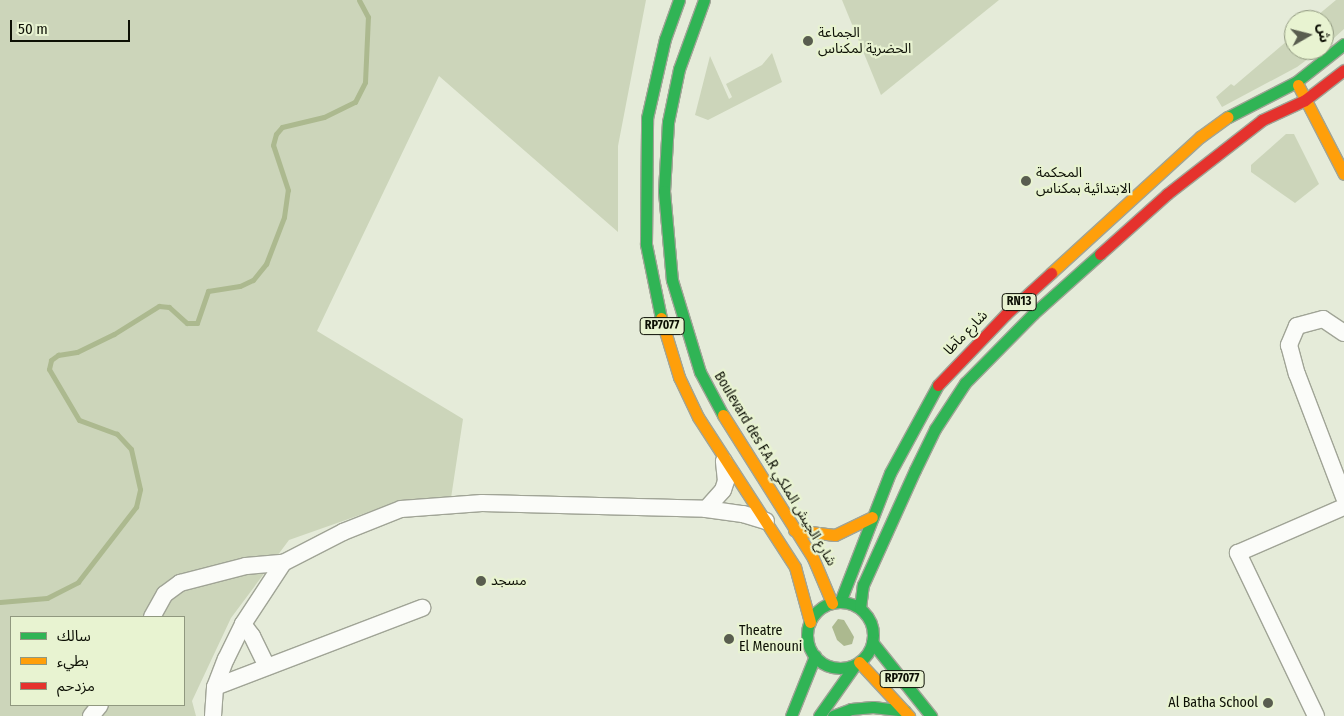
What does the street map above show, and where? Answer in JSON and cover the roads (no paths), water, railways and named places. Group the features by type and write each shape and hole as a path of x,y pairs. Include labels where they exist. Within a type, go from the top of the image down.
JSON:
{"main road":[{"name":"RP7077","path":"679,0 665,39 647,118 646,244 654,295 679,377 698,416 798,573 810,622"},
{"name":"Boulevard des F.A.R شارع الجيش الملكي","path":"704,0 679,68 668,122 664,190 672,280 700,372 794,530 813,558 836,602"},
{"name":"RN13","path":"1296,82 1344,44"},
{"name":"RN13","path":"860,608 863,584 915,470 935,429 965,383 1033,314 1167,194 1262,120 1306,100 1344,70"},
{"path":"1296,82 1344,174"},
{"name":"شارع مآطا","path":"836,602 890,473 928,398 1006,314 1200,138 1222,120 1296,82"},
{"path":"794,530 835,535 872,517"},
{"path":"819,716 857,663 872,642 871,623 860,608 836,602 819,610 810,622 808,640 816,656 834,667 857,663"},
{"name":"RP7077","path":"872,642 931,716"},
{"path":"791,716 816,656"},
{"name":"RP7077","path":"857,663 907,714"},
{"path":"833,716 851,709 873,707 907,714"}],"street":[{"path":"1344,333 1323,320 1297,326 1289,345 1297,374 1344,497"},
{"path":"706,509 723,490 726,480 724,458"},
{"path":"153,616 165,594 180,582 246,566 283,563 327,539 401,509 482,504 706,509 766,521"},
{"path":"1316,716 1238,553 1344,507"},
{"path":"213,716 215,687 242,624 283,563"},
{"path":"215,687 422,608"},
{"path":"242,624 252,636 267,667"},
{"path":"91,716 99,706"}],"waterway":[{"path":"0,602 47,598 78,582 136,507 140,489 131,449 117,434 79,420 49,369 51,360 58,355 77,352 114,334 159,306 169,307 187,323 197,323 208,291 240,286 253,280 266,264 284,217 288,190 273,145 276,134 282,127 324,117 355,102 365,82 368,17 359,0"}],"place":[{"name":"الجماعة الحضرية لمكناس","path":"808,41"},
{"name":"المحكمة الابتدائية بمكناس","path":"1026,181"},
{"name":"مسجد","path":"481,581"},
{"name":"Theatre El Menouni","path":"729,639"},
{"name":"Al Batha School","path":"1268,703"}]}
